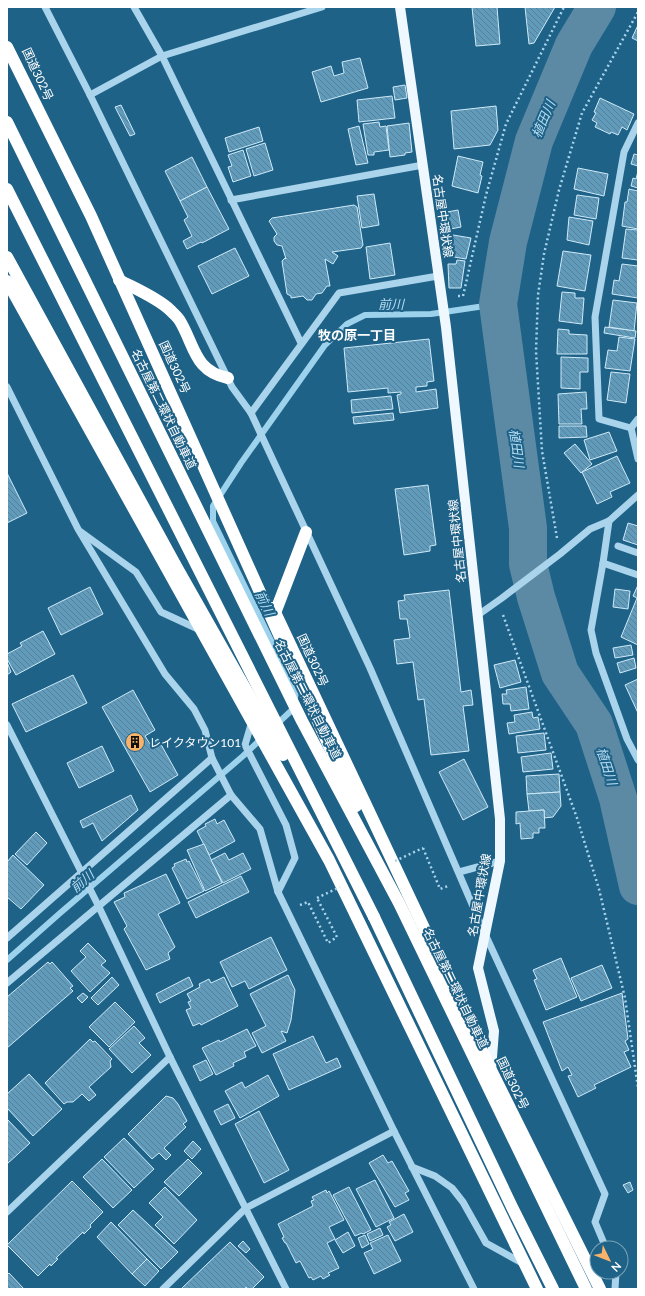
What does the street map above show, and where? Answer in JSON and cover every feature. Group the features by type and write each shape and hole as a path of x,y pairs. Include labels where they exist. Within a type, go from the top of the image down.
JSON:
{"highway":[{"name":"国道302号","path":"7,40 491,1070 600,1289"},
{"path":"7,47 91,216 399,903"},
{"name":"名古屋第二環状自動車道","path":"7,122 302,721 399,903 586,1289"},
{"path":"7,190 374,916 512,1207 553,1289"},
{"path":"7,257 177,568 374,916"},
{"path":"119,280 169,308 180,320 195,353 205,368 218,376 228,378"},
{"path":"7,281 329,860 537,1289"},
{"path":"276,612 306,532"}],"main road":[{"name":"名古屋中環状線","path":"400,7 446,327 500,819 500,861 478,968 494,1031 491,1070"}],"street":[{"path":"45,7 90,95 232,387 251,413 370,668 486,934 604,1194 595,1222 603,1240"},
{"path":"134,7 162,56 302,343"},
{"path":"90,95 162,56 322,7"},
{"path":"631,428 599,419 595,316 624,152 638,123"},
{"path":"231,200 423,165"},
{"path":"251,413 339,293 438,276"},
{"path":"7,387 78,529 165,674 194,709 205,730 212,758 229,792 260,828 278,892 394,1131 474,1289"},
{"path":"631,428 638,419"},
{"path":"631,428 638,459"},
{"path":"478,615 560,554 590,529 609,521 638,495"},
{"path":"609,521 591,630 598,660 627,739 638,760"},
{"path":"78,529 136,572 160,612 202,631"},
{"path":"618,546 638,553"},
{"path":"603,563 638,575"},
{"path":"253,722 245,745 285,822 295,858 278,892"},
{"path":"7,725 97,904 170,1057 286,1289"},
{"path":"7,938 212,758"},
{"path":"7,983 229,792"},
{"path":"459,872 500,861"},
{"path":"7,1212 170,1057"},
{"path":"163,1289 246,1208 394,1131"},
{"path":"412,1167 434,1176 452,1188 463,1202 486,1244 526,1265"}],"path":[{"path":"441,296 463,296 486,195 506,124 564,7"},
{"path":"560,554 542,451 536,351 538,295 544,254 560,190 582,113 638,12"},
{"path":"500,600 578,818 599,889 625,998 638,1088"},
{"path":"423,848 440,889 449,885"},
{"path":"308,902 328,943 337,938 317,898"}],"building":[{"path":"472,7 497,7 500,44 476,46"},
{"path":"525,7 555,7 534,43 529,44"},
{"path":"638,25 638,41 632,38"},
{"path":"360,58 368,88 321,102 312,72 331,66 334,76 344,73 342,62"},
{"path":"405,85 407,98 395,100 393,87"},
{"path":"392,96 395,118 359,122 357,100"},
{"path":"600,98 634,114 627,130 622,127 618,135 611,132 610,134 595,127 597,123 592,120 596,113 594,112"},
{"path":"121,105 135,134 130,136 115,107"},
{"path":"496,106 498,130 490,145 454,149 451,111"},
{"path":"379,122 380,127 386,126 389,150 374,152 374,155 368,155 363,124"},
{"path":"409,123 412,152 405,153 405,155 390,157 387,126"},
{"path":"359,126 368,163 356,165 348,129"},
{"path":"259,127 263,141 229,152 225,138"},
{"path":"265,143 273,170 254,176 246,149"},
{"path":"243,150 251,176 233,182 228,167 232,166 228,155"},
{"path":"634,154 638,155 638,166 631,164"},
{"path":"458,156 483,162 480,175 482,176 478,193 452,186"},
{"path":"192,157 207,187 180,201 165,171"},
{"path":"578,168 608,174 604,196 574,189"},
{"path":"638,171 638,188 631,186 633,178 636,179"},
{"path":"207,187 229,229 187,249 183,241 192,236 184,220 188,217 180,201"},
{"path":"629,189 638,191 638,229 622,226 625,202 627,202"},
{"path":"374,194 379,225 362,228 357,196"},
{"path":"577,195 599,198 596,219 574,215"},
{"path":"354,205 357,207 363,245 361,248 332,252 338,256 333,264 325,259 330,286 327,286 322,293 316,294 312,300 307,300 303,296 291,298 291,296 287,294 282,261 285,258 286,259 282,246 277,245 274,241 274,237 277,234 269,221 272,218"},
{"path":"458,210 461,227 445,230 442,213"},
{"path":"569,217 593,221 589,245 567,240"},
{"path":"626,229 638,230 638,260 622,258"},
{"path":"453,235 471,238 466,259 448,256"},
{"path":"390,243 395,275 370,279 366,247"},
{"path":"235,248 249,276 212,294 198,266"},
{"path":"563,251 591,255 585,291 557,286"},
{"path":"457,260 465,261 461,288 449,288 448,264 456,264"},
{"path":"622,264 638,266 638,298 612,294 614,280 619,281"},
{"path":"562,292 575,293 575,298 584,298 582,324 559,321"},
{"path":"613,300 637,303 634,331 609,327"},
{"path":"605,327 636,331 635,338 604,333"},
{"path":"558,329 569,330 569,334 587,335 587,354 557,354"},
{"path":"619,337 635,339 630,371 605,368 608,350 617,351"},
{"path":"429,339 434,381 427,382 427,386 416,387 416,392 436,389 438,408 400,413 397,395 401,394 401,392 388,393 388,388 348,392 344,348"},
{"path":"561,357 588,358 588,372 580,372 580,389 561,388"},
{"path":"611,372 630,374 626,403 607,400"},
{"path":"586,392 587,409 581,409 582,424 559,424 558,394"},
{"path":"391,396 393,409 352,413 351,400"},
{"path":"393,413 394,420 354,424 353,417"},
{"path":"559,426 586,426 587,437 559,438"},
{"path":"609,432 617,451 590,460 584,440"},
{"path":"575,444 592,464 581,473 564,453"},
{"path":"617,456 630,483 610,492 612,497 597,504 582,472"},
{"path":"7,473 27,513 7,523"},
{"path":"428,485 436,545 430,546 430,551 404,555 395,489"},
{"path":"628,523 638,526 638,545 623,540"},
{"path":"638,585 638,645 621,637 637,598 633,596"},
{"path":"90,587 103,614 61,635 48,608"},
{"path":"615,589 630,591 628,609 613,607"},
{"path":"449,590 461,692 471,690 473,705 463,706 469,751 431,755 424,699 418,700 413,662 397,664 394,640 410,638 407,619 400,619 398,601 405,600 404,595"},
{"path":"43,631 55,654 16,675 7,659 7,654 22,646 20,643"},
{"path":"631,645 633,655 615,658 613,648"},
{"path":"634,658 636,668 620,673 617,663"},
{"path":"515,660 521,682 500,688 494,665"},
{"path":"7,662 11,672 7,675"},
{"path":"73,675 87,703 26,732 12,704"},
{"path":"638,679 638,713 625,685"},
{"path":"526,687 529,709 511,711 510,704 503,704 502,694 507,694 506,690"},
{"name":"レイクタウン101","path":"133,690 155,730 145,736 150,744 158,739 178,775 150,792 102,707"},
{"path":"532,712 533,718 538,717 540,729 509,734 507,723 515,722 514,715"},
{"path":"544,733 546,750 518,753 516,736"},
{"path":"102,746 114,771 79,788 67,763"},
{"path":"551,753 553,769 523,772 521,757"},
{"path":"464,759 488,807 463,820 439,772"},
{"path":"559,774 560,792 527,794 526,776"},
{"path":"560,792 561,806 553,817 544,818 544,810 529,811 527,794"},
{"path":"131,795 138,810 102,841 93,823 83,828 80,821"},
{"path":"544,810 545,828 539,828 539,833 533,833 533,838 521,839 520,823 516,824 516,812"},
{"path":"215,819 217,824 224,820 235,841 209,855 197,831 206,826 205,824"},
{"path":"36,832 47,843 27,865 15,854"},
{"path":"204,844 222,883 205,891 187,850"},
{"path":"225,853 229,860 243,853 251,869 223,883 211,860"},
{"path":"13,855 44,885 21,909 7,897 7,862"},
{"path":"186,859 187,862 189,861 204,891 187,899 172,868 175,866 174,864"},
{"path":"166,874 180,903 158,914 175,947 168,953 170,959 146,970 124,929 127,926 114,902 125,897 124,893"},
{"path":"241,876 249,892 196,918 188,902"},
{"path":"271,937 287,970 249,989 245,981 232,987 220,962"},
{"path":"88,943 106,961 101,965 110,973 90,992 71,971 86,957 80,951"},
{"path":"561,958 577,997 546,1010 534,980 537,979 533,970"},
{"path":"48,962 50,964 52,962 73,986 70,988 73,991 7,1048 7,997"},
{"path":"602,965 612,988 581,1001 571,978"},
{"path":"288,975 295,990 291,1020 287,1033 281,1031 286,1041 262,1053 252,1033 266,1026 250,994"},
{"path":"112,977 119,985 98,1005 91,998"},
{"path":"189,977 193,986 160,1003 156,994"},
{"path":"224,977 238,1006 201,1025 200,1023 193,1026 186,1010 191,1008 188,1002 191,1001 187,994 200,987 199,984 209,979 211,983"},
{"path":"83,993 88,997 82,1003 77,998"},
{"path":"622,993 628,1039 625,1041 629,1050 624,1052 631,1067 594,1085 596,1088 578,1097 568,1076 572,1075 568,1067 562,1071 543,1022"},
{"path":"115,1002 135,1022 109,1047 89,1027"},
{"path":"134,1026 145,1038 139,1043 151,1055 132,1073 109,1049"},
{"path":"247,1029 256,1046 244,1052 246,1057 233,1063 234,1066 216,1075 202,1048 219,1040 220,1042"},
{"path":"313,1036 326,1063 337,1058 341,1067 289,1090 273,1054"},
{"path":"90,1039 93,1042 95,1041 112,1059 110,1061 111,1067 89,1087 96,1095 89,1101 82,1094 73,1102 67,1102 64,1104 45,1083"},
{"path":"206,1060 213,1074 200,1081 193,1066"},
{"path":"29,1074 62,1109 33,1136 7,1108 7,1094"},
{"path":"268,1075 279,1096 240,1118 225,1091 242,1082 245,1088"},
{"path":"166,1096 173,1098 178,1104 187,1121 183,1124 186,1127 164,1148 171,1155 166,1160 159,1153 152,1159 128,1134"},
{"path":"228,1104 235,1118 221,1125 214,1111"},
{"path":"259,1111 289,1170 264,1183 235,1124"},
{"path":"7,1119 30,1143 7,1164"},
{"path":"124,1138 154,1169 134,1188 104,1157"},
{"path":"193,1141 201,1149 192,1159 184,1151"},
{"path":"383,1155 388,1163 392,1161 409,1191 405,1193 409,1200 395,1207 369,1163"},
{"path":"102,1159 132,1190 113,1208 83,1177"},
{"path":"188,1159 202,1173 179,1196 164,1182"},
{"path":"375,1180 394,1218 376,1227 356,1189"},
{"path":"72,1181 103,1212 90,1225 91,1227 84,1234 83,1232 56,1258 58,1259 51,1266 50,1264 38,1276 7,1245"},
{"path":"630,1182 633,1190 628,1193 623,1185"},
{"path":"165,1187 197,1220 174,1244 155,1225 163,1217 149,1203"},
{"path":"349,1187 371,1230 355,1236 333,1195"},
{"path":"326,1190 327,1193 329,1191 344,1220 329,1227 335,1239 327,1243 339,1268 328,1273 330,1275 323,1279 321,1276 313,1280 311,1277 309,1278 300,1261 296,1263 282,1238 284,1237 278,1224 313,1206 311,1201 314,1200 312,1197"},
{"path":"133,1210 178,1252 161,1269 118,1225"},
{"path":"404,1214 413,1232 395,1241 387,1227 391,1225 389,1222"},
{"path":"111,1222 147,1259 132,1274 97,1237"},
{"path":"380,1228 383,1235 370,1241 367,1234"},
{"path":"348,1232 355,1246 343,1253 335,1240"},
{"path":"365,1235 369,1244 362,1248 358,1238"},
{"path":"388,1235 401,1261 374,1274 364,1253 373,1249 370,1243"},
{"path":"243,1241 250,1249 246,1253 238,1246"},
{"path":"230,1242 264,1277 252,1289 248,1289 246,1287 245,1289 181,1289"},
{"path":"147,1259 159,1271 145,1286 132,1274"},
{"path":"9,1273 24,1289 7,1289 7,1275"}],"waterway":[{"name":"植田川","path":"597,7 574,45 534,141 508,242 498,304 528,528 528,564 536,597 560,673 594,724 618,798 638,886"},
{"name":"前川","path":"276,725 293,709 296,692 213,521 213,506 241,463 325,345 347,324 365,315 431,314 498,304"},
{"name":"前川","path":"7,960 262,738"}],"place":[{"name":"レイクタウン101","path":"135,742"}],"district":[{"name":"牧の原一丁目","path":"357,335"}]}
